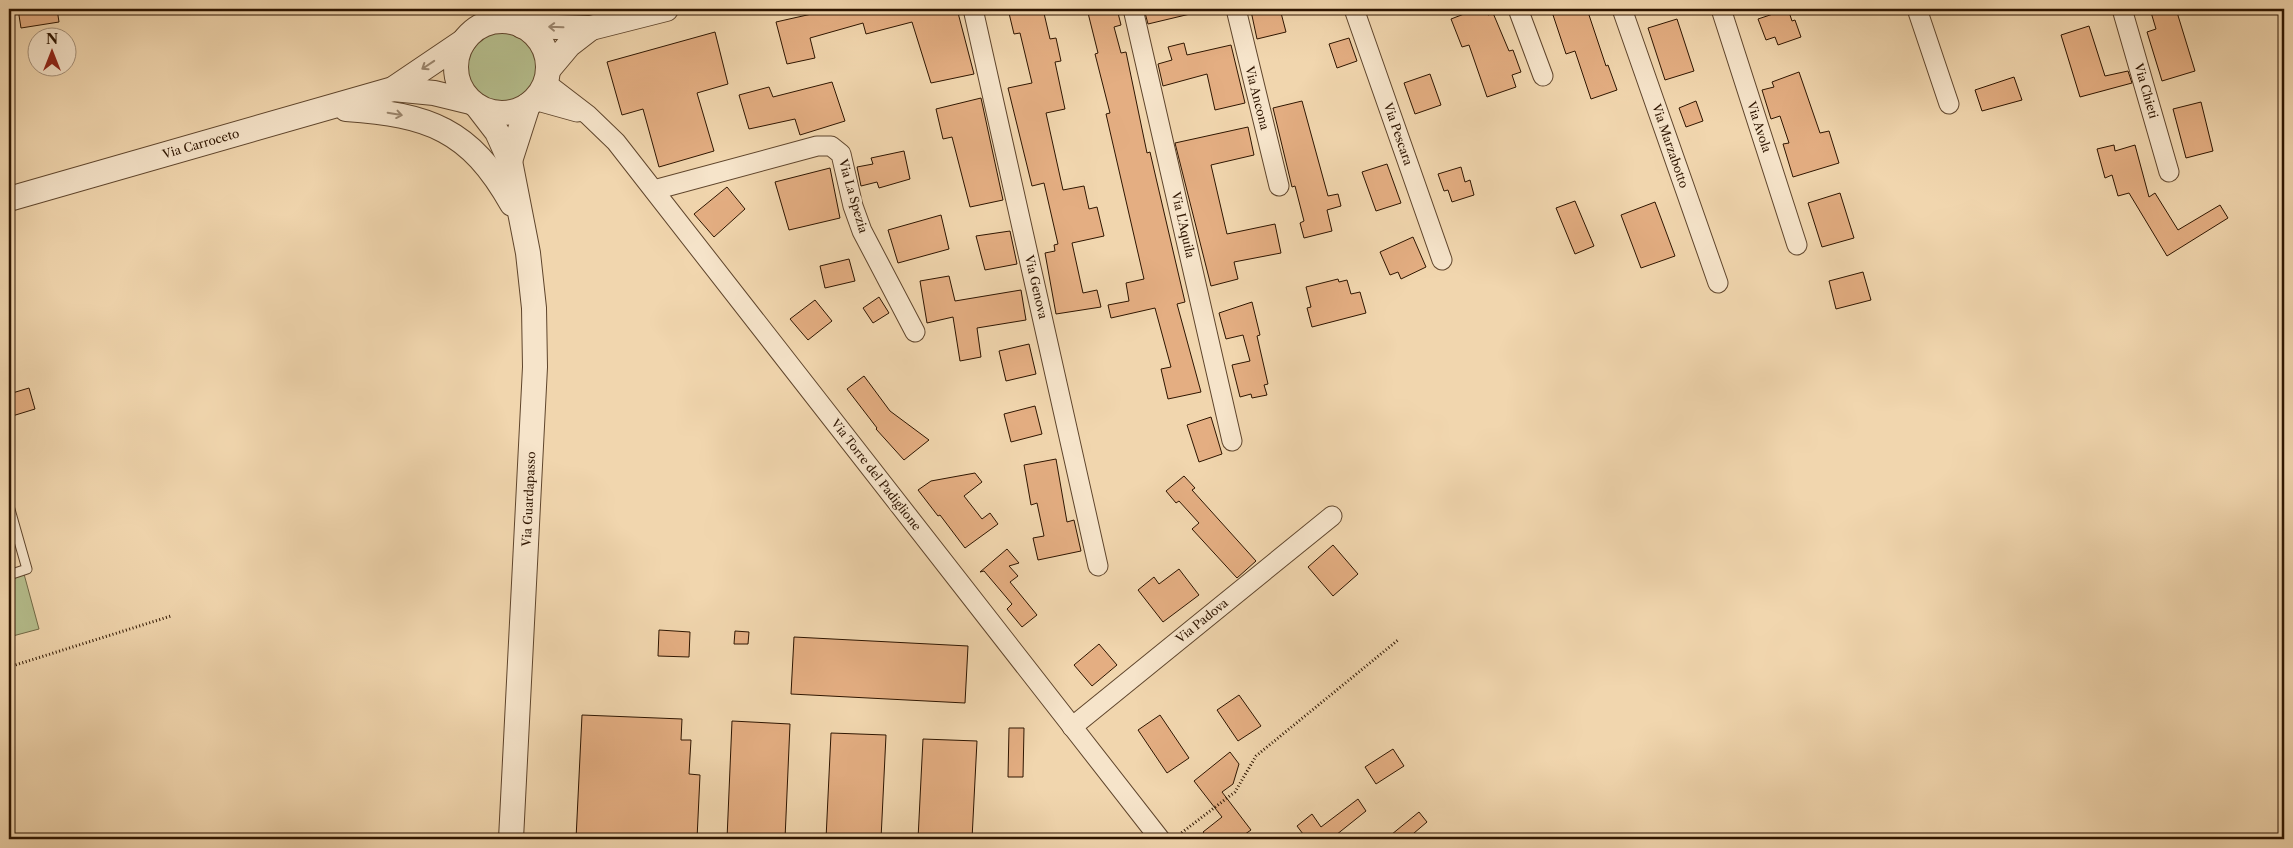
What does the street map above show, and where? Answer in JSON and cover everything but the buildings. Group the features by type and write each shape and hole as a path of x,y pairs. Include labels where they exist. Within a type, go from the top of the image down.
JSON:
{"street":[{"path":"591,28 569,45 539,89 516,111 490,112 474,104 458,83 456,72 457,56 464,40 473,31 484,25 496,22 509,22 522,26 591,28 666,9"},
{"name":"Via Genova","path":"973,9 1098,566"},
{"name":"Via L'Aquila","path":"1133,9 1232,441"},
{"name":"Via Ancona","path":"1236,9 1279,186"},
{"name":"Via Pescara","path":"1354,9 1442,260"},
{"path":"1518,9 1543,76"},
{"name":"Via Marzabotto","path":"1622,9 1718,283"},
{"name":"Via Avola","path":"1721,9 1797,245"},
{"path":"1917,9 1949,104"},
{"name":"Via Chieti","path":"2122,9 2169,172"},
{"path":"522,26 531,32 541,44 547,60 539,89"},
{"name":"Via Carroceto","path":"9,199 393,89 464,40"},
{"name":"Via Carroceto","path":"393,89 434,93 474,104"},
{"name":"Via Torre del Padiglione","path":"539,89 588,115 616,142 1160,839"},
{"name":"Via Guardapasso","path":"510,161 539,89"},
{"name":"Via Guardapasso","path":"474,104 497,132 510,161 523,224 534,308 536,367 511,839"},
{"path":"329,107 396,114 436,124 468,147 498,179 523,224"},
{"name":"Via La Spezia","path":"654,190 817,146 827,145 836,149 842,158 851,198 862,231 915,332"},
{"name":"Via Padova","path":"1072,727 1332,516"}],"lane":[{"path":"9,506 27,570 9,575"}],"path":[{"path":"9,667 171,616"},
{"path":"1172,839 1234,792 1256,756 1398,640"}],"green space":[{"path":"502,30 523,36 533,46 539,67 533,88 523,98 502,104 481,98 471,88 465,67 471,46 481,36"},
{"path":"24,574 39,629 9,637 9,578"}]}
